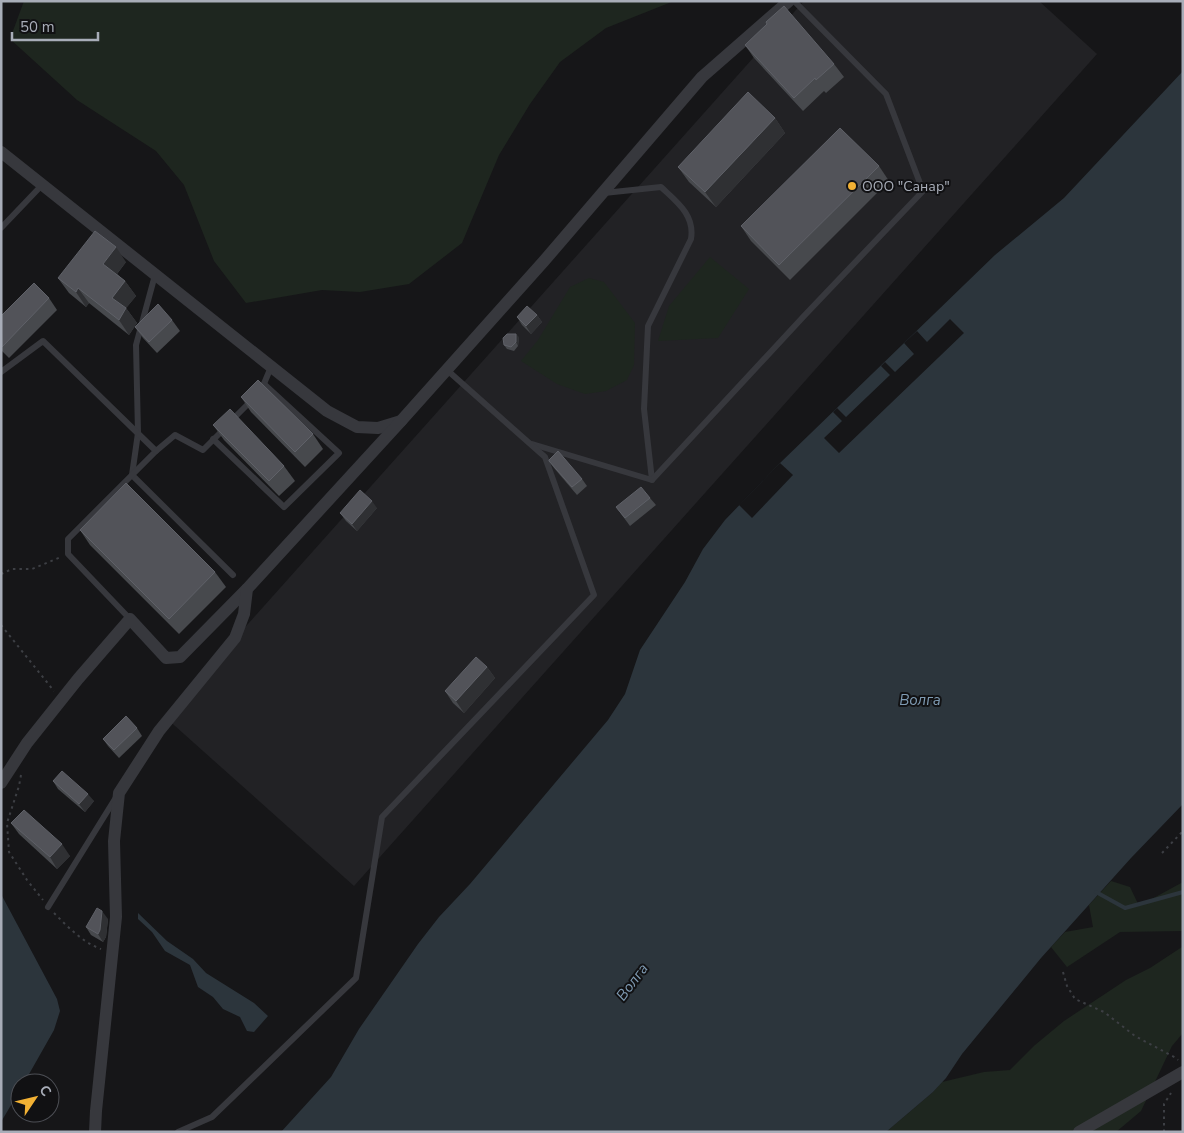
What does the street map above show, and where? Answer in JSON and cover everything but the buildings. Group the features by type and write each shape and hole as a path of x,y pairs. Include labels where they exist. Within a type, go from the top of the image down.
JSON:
{"street":[{"path":"1,783 26,743 130,619 166,658 180,657 247,589 402,421 603,193 702,77 789,1"},
{"path":"1,152 327,411 357,427 378,428 402,421"},
{"path":"95,1132 116,917 114,840 119,793 159,731 235,638 244,614 247,589"},
{"path":"1079,1132 1181,1067"}],"lane":[{"path":"652,480 804,316 923,192 886,94 794,1"},
{"path":"1,228 42,185"},
{"path":"603,193 661,187 684,208 692,229 691,239 648,326 644,409 652,480"},
{"path":"132,475 138,433 136,345 155,275"},
{"path":"1,372 43,340 156,451"},
{"path":"261,391 271,367"},
{"path":"178,1132 212,1117 356,978 382,817 594,595 545,457 447,370"},
{"path":"213,439 284,507 339,453 264,384"},
{"path":"130,619 68,554 68,539 175,434 203,450 254,398"},
{"path":"529,443 652,480"},
{"path":"132,475 233,575"},
{"path":"48,906 119,793"}],"path":[{"path":"1,574 12,569 32,569 68,554"},
{"path":"1,625 61,700"},
{"path":"22,769 19,786 7,823 9,852 27,880 68,928 90,945 112,954"},
{"path":"1162,853 1183,831"},
{"path":"1063,972 1067,986 1075,998 1104,1012 1135,1036 1176,1058 1181,1067"},
{"path":"1164,1132 1164,1104 1173,1089"}],"shaded area":[{"path":"24,1 674,1 606,28 560,62 530,104 499,155 462,243 409,284 360,292 322,290 246,303 214,261 184,185 156,151 77,100 10,39"},
{"path":"804,1 1039,1 1097,54 354,886 165,717"},
{"path":"710,257 749,289 718,338 658,341 669,306"},
{"path":"589,278 604,282 635,323 634,365 627,380 606,391 585,394 557,384 521,361 538,340 570,287"},
{"path":"1111,881 1130,887 1139,906 1183,882 1183,931 1120,932 1067,967 1051,947 1065,932 1093,927 1089,905"},
{"path":"1182,947 1183,1033 1172,1046 1141,1111 1116,1132 886,1132 942,1082 984,1072 1010,1070 1035,1045 1064,1021 1126,980 1150,968"}],"water":[{"name":"Волга","path":"1183,71 1183,804 1131,858 1041,958 962,1054 946,1078 933,1092 886,1132 281,1132 331,1077 359,1029 439,917 470,884 608,720 625,694 640,650 685,582 703,549 725,520 780,463 995,255 1064,198"},
{"path":"1,894 57,999 60,1011 54,1030 30,1073 10,1073 10,1107 1,1122"},
{"path":"138,913 167,941 193,959 206,973 254,1003 268,1016 254,1032 247,1031 240,1017 223,1009 213,997 198,987 190,965 165,951 152,932 138,919"}],"pier":[{"path":"950,319 964,333 839,453 824,438 842,421 833,412 837,408 846,417 890,375 881,366 885,362 895,372 914,354 904,343 917,331 927,342"},
{"path":"780,463 793,475 752,518 739,505"}],"waterway":[{"path":"1096,892 1125,908 1183,892"}],"place":[{"name":"ООО \"Санар\"","path":"852,186"}]}
